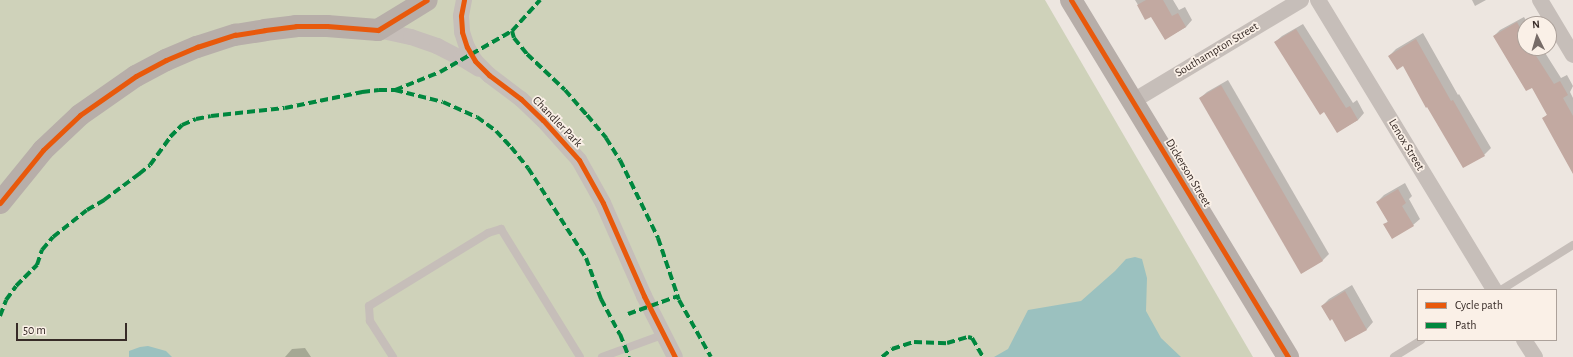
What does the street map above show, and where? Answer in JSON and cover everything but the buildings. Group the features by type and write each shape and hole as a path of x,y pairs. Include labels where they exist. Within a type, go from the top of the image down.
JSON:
{"street":[{"path":"0,203 43,150 80,115 100,99 136,76 166,60 205,44 265,30 296,26 327,26 378,30 427,0"},
{"name":"Chandler Park","path":"464,0 462,32 467,47 475,61 488,75"},
{"name":"Dickerson Street","path":"1071,0 1288,357"},
{"name":"Southampton Street","path":"1133,100 1301,0"},
{"name":"Lenox Street","path":"1318,0 1493,289"},
{"path":"1540,0 1573,55"},
{"name":"Chandler Park","path":"378,30 411,37 436,46 461,58 521,98 543,120 579,160 603,203 662,335 675,357"},
{"path":"1525,341 1535,357"}],"lane":[{"path":"393,357 370,321 369,306 488,233 501,229 580,357"},
{"path":"1504,289 1573,245"},
{"path":"602,357 662,335"},
{"path":"1394,357 1420,341"}],"green space":[{"path":"0,0 1045,0 1253,357 0,357"}],"water":[{"path":"1135,257 1142,259 1147,278 1146,311 1161,338 1181,357 994,357 1008,349 1028,310 1081,301 1115,271 1126,259"},
{"path":"148,346 166,351 172,357 129,357 129,351"}],"marked path":[{"path":"395,90 440,72 512,31 540,0"},
{"path":"512,31 514,38 527,54 565,90 587,115 606,138 620,160 658,238 679,300 711,357"},
{"path":"0,316 6,300 16,286 37,265 42,250 53,237 87,210 104,200 150,165 170,137 182,125 196,119 211,116 285,108 362,92 395,90 443,102 477,117 496,131 511,147 528,168 586,258 601,299 620,334 629,357"},
{"path":"628,314 678,296"},
{"path":"882,357 892,349 914,342 947,343 968,337 972,338 983,357"}],"cycle path":[{"path":"0,203 43,150 80,115 136,76 166,60 197,47 235,35 265,30 296,26 327,26 378,30 427,0"},
{"path":"464,0 461,16 462,32 467,47 475,61 489,75 521,99 543,120 579,160 603,203 644,296 675,357"},
{"path":"1071,0 1288,357"}]}
